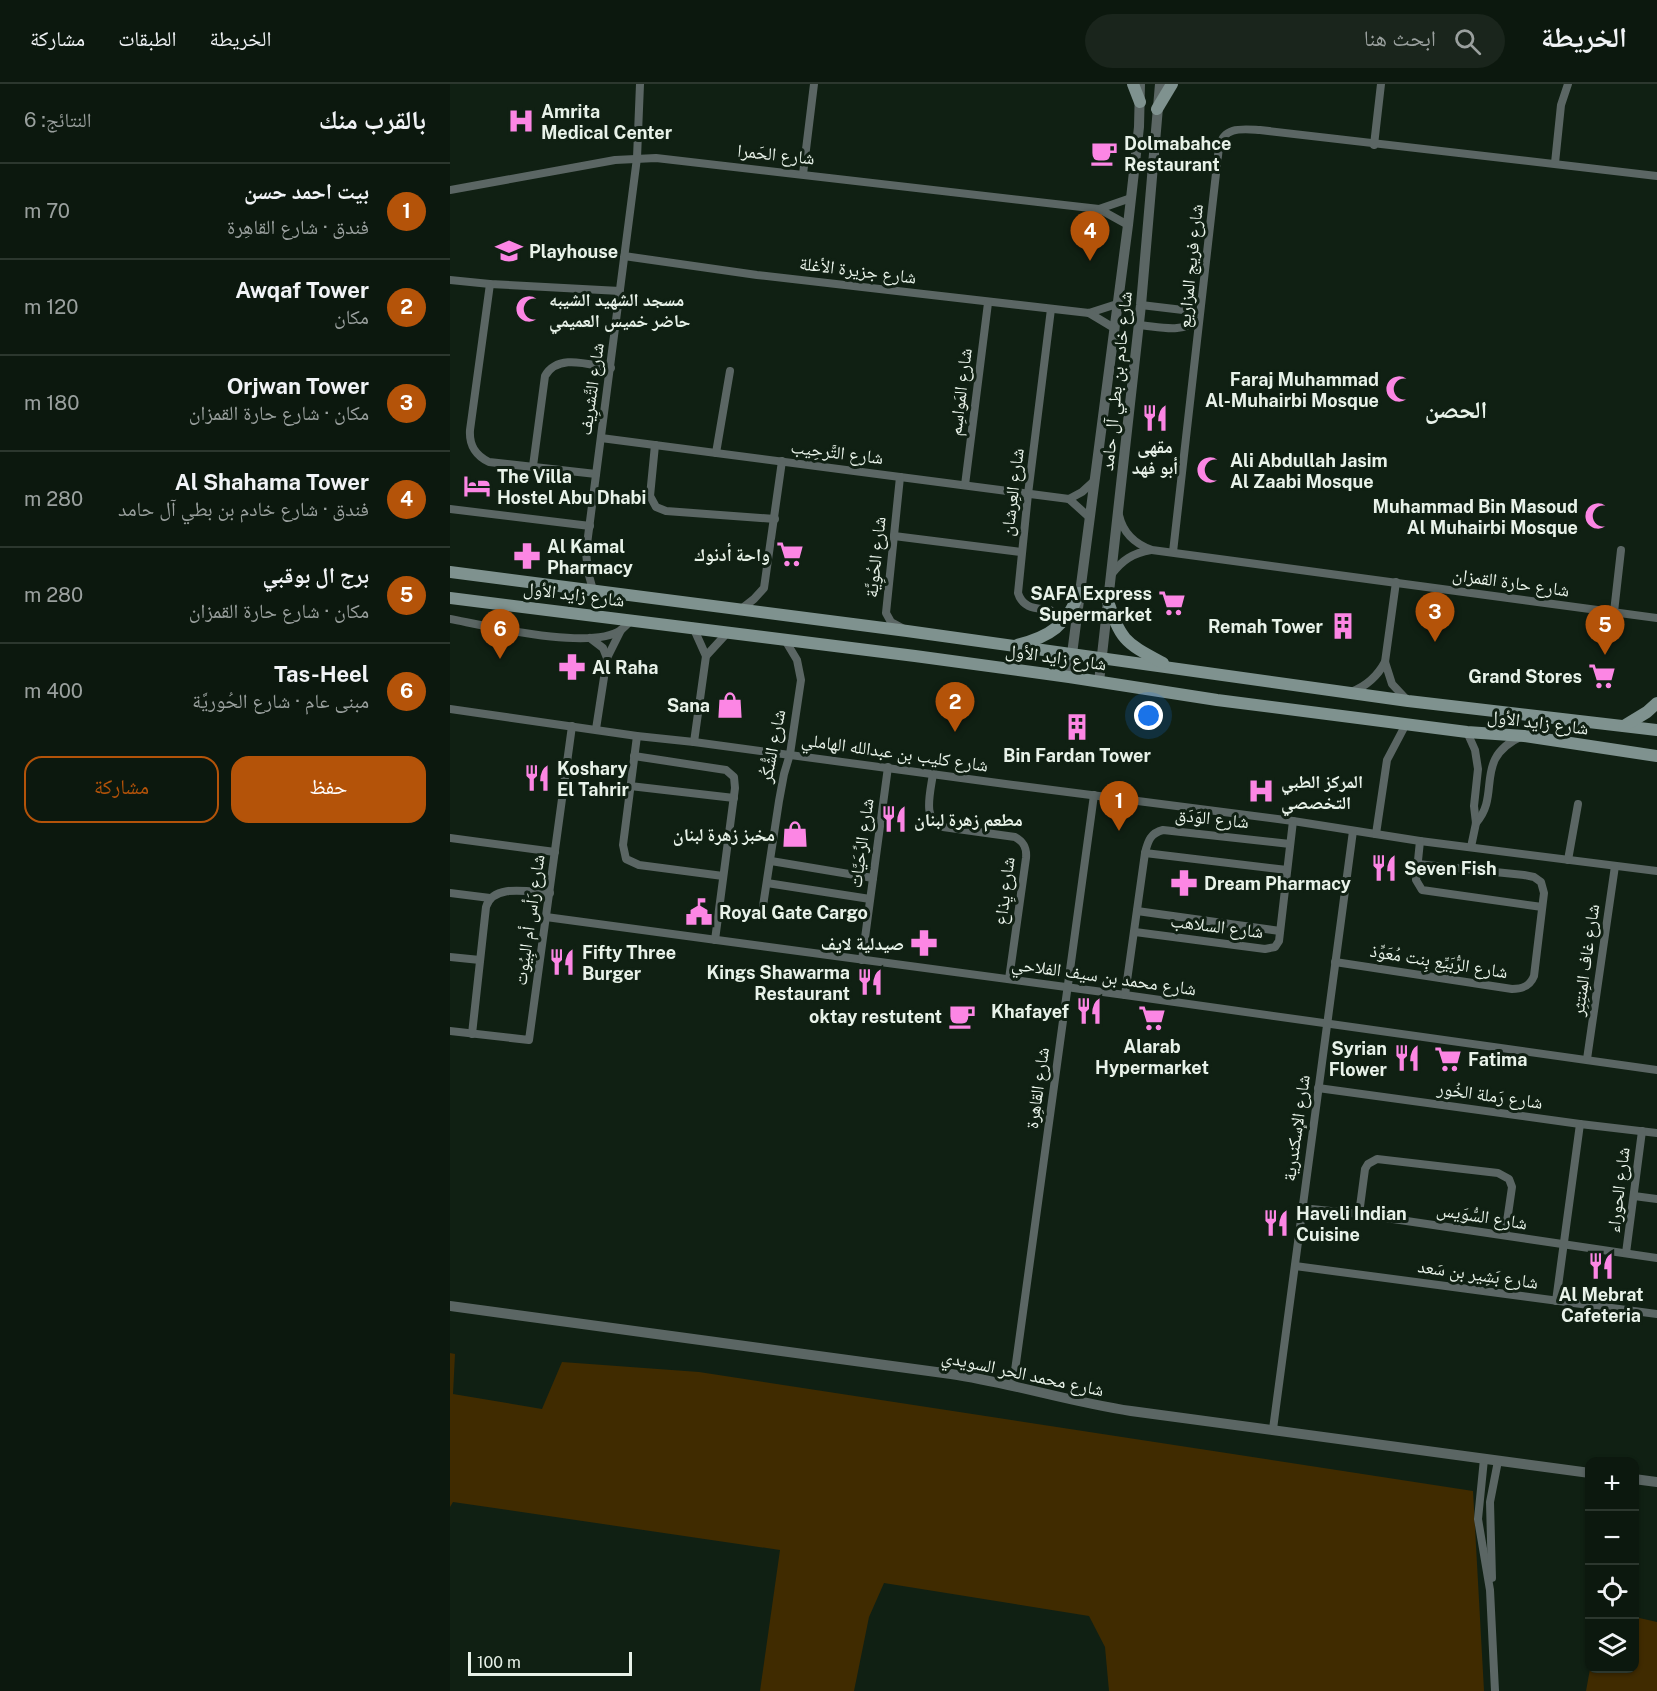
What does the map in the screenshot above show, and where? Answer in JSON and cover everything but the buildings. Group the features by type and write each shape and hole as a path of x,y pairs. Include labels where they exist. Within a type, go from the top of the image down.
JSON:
{"main road":[{"path":"1133,84 1140,102"},
{"path":"1157,109 1172,84"},
{"name":"شارع زايد الأول","path":"450,572 907,631 1408,701 1657,730"},
{"path":"1011,646 1037,639 1057,628 1069,615 1079,593"},
{"name":"شارع زايد الأول","path":"450,598 632,619 1069,676 1217,700 1467,732 1524,736 1657,756"},
{"path":"1107,598 1124,638 1134,647 1172,668"},
{"path":"1624,726 1657,703"}],"street":[{"name":"شارع التَّشرِيف","path":"593,590 586,559 637,158 640,84"},
{"path":"803,174 814,84"},
{"name":"شارع خادم بن بطي آل حامد","path":"1069,676 1128,225 1140,84"},
{"name":"شارع خادم بن بطي آل حامد","path":"1099,682 1141,305 1160,84"},
{"path":"1374,145 1381,84"},
{"path":"1555,163 1562,105 1568,84"},
{"name":"شارع فريج المزاريع","path":"1173,552 1221,141 1228,132 1240,129 1657,176"},
{"name":"شارع الحَمرا","path":"450,190 600,163 637,158 666,159 1099,209 1128,225"},
{"name":"شارع الحَمرا","path":"1099,209 1131,198"},
{"name":"شارع جزيرة الأغلة","path":"624,256 988,303 1089,313 1117,304"},
{"path":"450,280 620,291"},
{"path":"490,284 470,430 472,446 482,458 489,462 596,474"},
{"name":"شارع المَواسِم","path":"966,485 988,303"},
{"path":"1138,325 1184,328 1193,324 1198,318 1184,310 1141,305"},
{"name":"شارع العِرشان","path":"894,536 1021,552 1051,309"},
{"name":"شارع جزيرة الأغلة","path":"1089,313 1114,328"},
{"path":"533,466 544,376 548,369 562,362 611,368"},
{"path":"716,453 730,370"},
{"name":"شارع التَّرحِيب","path":"601,438 1070,499"},
{"path":"655,445 650,496 656,507 666,511 775,519"},
{"path":"740,610 764,588 782,462"},
{"name":"شارع الحُوِيَّة","path":"900,477 886,613 891,622 907,631"},
{"path":"1089,517 1070,499 1093,482"},
{"path":"450,509 590,525"},
{"name":"شارع حارة القمزان","path":"1118,512 1129,536 1143,547 1152,550 1657,618"},
{"name":"شارع حارة القمزان","path":"1111,575 1124,560 1132,555 1152,550"},
{"path":"1614,612 1621,550"},
{"path":"1021,552 1019,598 1029,607 1050,610"},
{"path":"1350,693 1368,684 1385,662 1396,582"},
{"path":"450,619 527,634 590,638 621,630"},
{"path":"596,729 607,658 621,630 632,619"},
{"path":"693,627 706,656 694,742"},
{"path":"706,656 728,632"},
{"path":"590,638 603,648 607,658"},
{"name":"شارع الشُّكُر","path":"763,906 783,774 790,754 801,680 797,660 785,640"},
{"path":"1385,662 1392,684 1408,701"},
{"name":"شارع كليب بن عبدالله الهاملي","path":"450,709 637,736 790,754 1293,821 1420,841 1657,871"},
{"path":"1376,834 1387,760 1406,723"},
{"name":"شارع رَأس أم البِيُوت","path":"450,1031 529,1040 572,726"},
{"path":"1467,732 1475,750 1479,769 1474,806 1476,823 1471,847"},
{"path":"637,736 623,845 626,858 639,865 723,876"},
{"path":"1476,823 1485,810 1493,763 1502,749 1524,736"},
{"path":"634,756 726,770 734,777 736,782 715,940"},
{"name":"شارع الرِّحَيَّات","path":"862,960 888,767"},
{"name":"شارع يِذاع","path":"933,773 929,813 934,823 940,827 1015,837 1026,848 1009,979"},
{"path":"630,786 734,798"},
{"name":"شارع القاهِرة","path":"1013,1385 1095,795"},
{"path":"1568,860 1578,804"},
{"name":"شارع السلاهب","path":"1135,932 1268,950 1275,947 1280,934 1293,821"},
{"name":"شارع الوَدَق","path":"1146,850 1152,835 1164,830 1290,844"},
{"name":"شارع الإسكندرية","path":"1273,1429 1353,831"},
{"path":"450,838 555,852"},
{"path":"1420,841 1417,884 1426,892 1542,907"},
{"path":"1125,995 1146,850 1287,870"},
{"path":"771,861 873,878"},
{"name":"شارع الرُّبَيِّع بِنت مُعَوِّذ","path":"1335,962 1512,989 1529,985 1534,976 1544,893 1541,882 1533,877 1418,864"},
{"name":"شارع غاف المِنتِثِر","path":"1587,1059 1615,866"},
{"path":"767,883 870,900"},
{"path":"450,893 490,898 503,891 550,893"},
{"path":"472,1034 486,907 490,898"},
{"path":"1137,911 1280,934"},
{"name":"شارع محمد بن سيف الفلاحي","path":"546,917 1068,987 1657,1070"},
{"path":"450,957 480,960"},
{"path":"1657,1065 1657,1070"},
{"name":"شارع رَملة الخُور","path":"1318,1088 1657,1133"},
{"path":"1556,1301 1580,1124"},
{"name":"شارع الحوراء","path":"1626,1253 1642,1131"},
{"path":"1359,1214 1364,1175 1368,1164 1377,1159 1498,1173 1506,1176 1512,1187 1505,1236"},
{"path":"1634,1196 1657,1199"},
{"name":"شارع السُّوَيس","path":"1302,1209 1359,1214 1657,1258"},
{"name":"شارع بَشِير بن سَعد","path":"1295,1266 1657,1314"},
{"name":"شارع محمد الحر السويدي","path":"450,1306 916,1369 1013,1385 1105,1407 1585,1472"},
{"path":"1484,1459 1478,1500 1479,1528 1490,1590 1495,1691"},
{"path":"1490,1590 1492,1569 1490,1502 1498,1461"},
{"path":"1639,1480 1657,1482"},
{"path":"1478,1500 1490,1502"}],"shaded area":[{"path":"450,1353 455,1354 453,1394 542,1409 562,1362 699,1372 1473,1491 1484,1691 1109,1691 1105,1647 1089,1616 884,1583 869,1617 854,1691 760,1691 780,1550 453,1502 450,1507"},
{"path":"1639,1618 1657,1622 1657,1691 1586,1691 1589,1673 1639,1673"}],"place":[{"name":"Amrita Medical Center","path":"521,121"},
{"name":"Dolmabahce Restaurant","path":"1104,153"},
{"name":"Playhouse","path":"509,251"},
{"name":"Al Shahama Tower","path":"1090,261"},
{"name":"مسجد الشهيد الشيبه حاضر خميس العميمي","path":"529,309"},
{"name":"Faraj Muhammad Al-Muhairbi Mosque","path":"1399,389"},
{"name":"مقهى أبو فهد","path":"1155,418"},
{"name":"Ali Abdullah Jasim Al Zaabi Mosque","path":"1210,470"},
{"name":"The Villa Hostel Abu Dhabi","path":"477,486"},
{"name":"Muhammad Bin Masoud Al Muhairbi Mosque","path":"1598,516"},
{"name":"واحة أدنوك","path":"790,554"},
{"name":"Al Kamal Pharmacy","path":"527,556"},
{"name":"SAFA Express Supermarket","path":"1172,603"},
{"name":"Remah Tower","path":"1343,626"},
{"name":"Orjwan Tower","path":"1435,642"},
{"name":"برج ال بوقبي","path":"1605,655"},
{"name":"Tas-Heel","path":"500,659"},
{"name":"Al Raha","path":"572,667"},
{"name":"Grand Stores","path":"1602,676"},
{"name":"Sana","path":"730,705"},
{"name":"Bin Fardan Tower","path":"1077,727"},
{"name":"Awqaf Tower","path":"955,732"},
{"name":"Koshary El Tahrir","path":"537,778"},
{"name":"المركز الطبي التخصصي","path":"1261,791"},
{"name":"مطعم زهرة لبنان","path":"894,819"},
{"name":"بيت احمد حسن","path":"1119,831"},
{"name":"مخبز زهرة لبنان","path":"795,834"},
{"name":"Seven Fish","path":"1384,868"},
{"name":"Dream Pharmacy","path":"1184,883"},
{"name":"Royal Gate Cargo","path":"699,912"},
{"name":"صيدلية لايف","path":"924,943"},
{"name":"Fifty Three Burger","path":"562,962"},
{"name":"Kings Shawarma Restaurant","path":"870,982"},
{"name":"Khafayef","path":"1089,1011"},
{"name":"oktay restutent","path":"962,1016"},
{"name":"Alarab Hypermarket","path":"1152,1018"},
{"name":"Syrian Flower","path":"1407,1058"},
{"name":"Fatima","path":"1448,1059"},
{"name":"Haveli Indian Cuisine","path":"1276,1223"},
{"name":"Al Mebrat Cafeteria","path":"1601,1266"}],"district":[{"name":"الحصن","path":"1456,409"}]}
